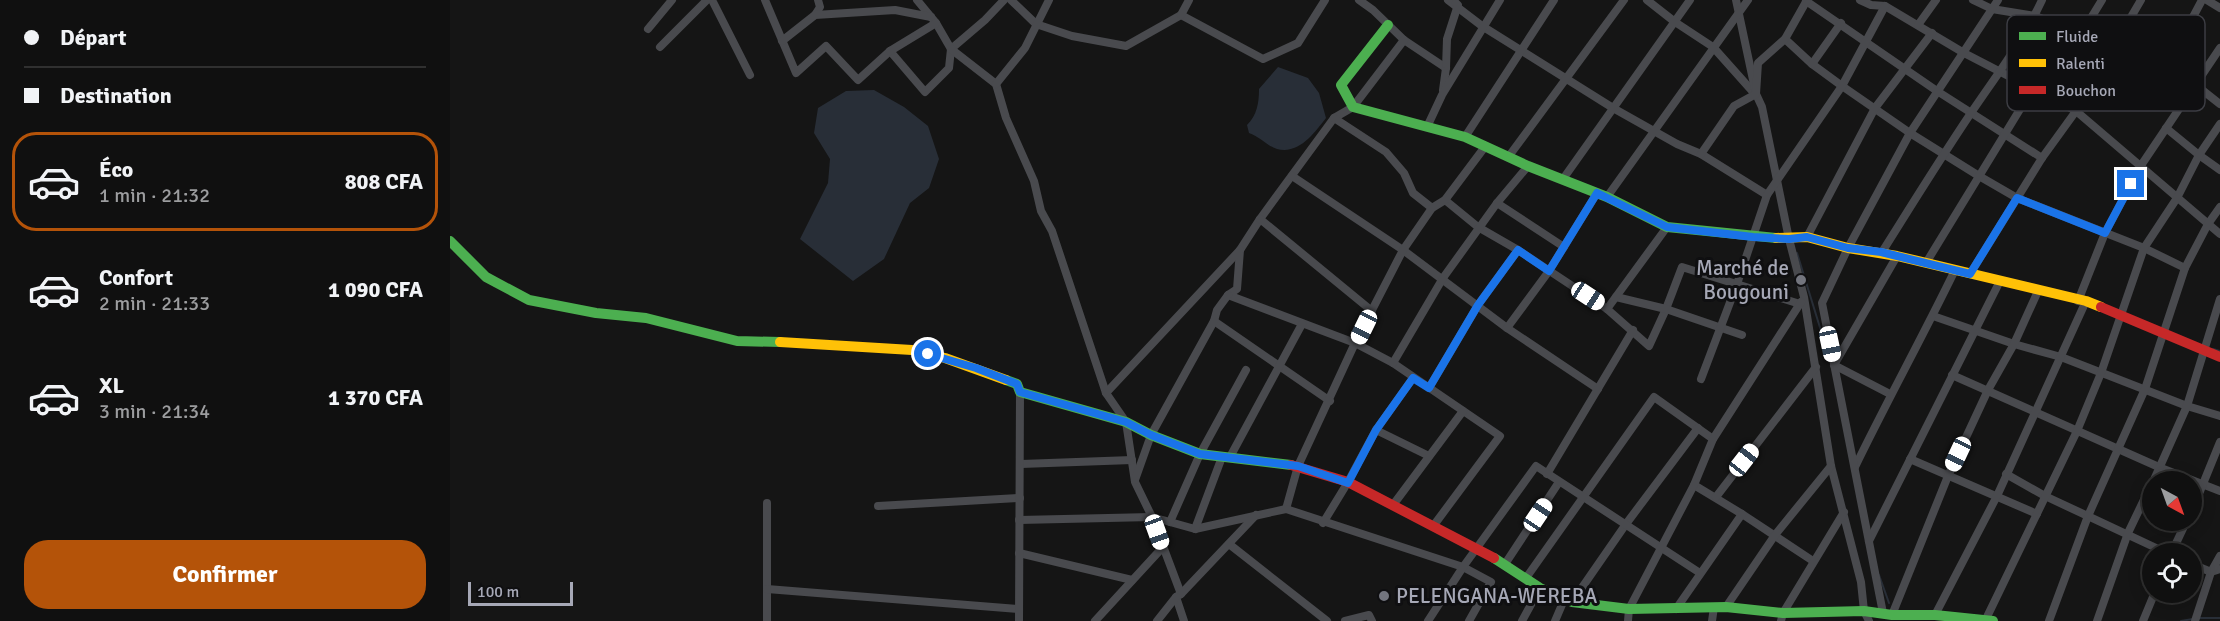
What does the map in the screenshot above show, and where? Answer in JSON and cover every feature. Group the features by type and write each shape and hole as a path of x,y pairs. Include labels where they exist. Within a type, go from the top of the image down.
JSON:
{"street":[{"path":"648,29 672,0"},
{"path":"660,47 707,0"},
{"path":"712,0 750,75"},
{"path":"765,0 796,73 826,46 858,80 890,51 933,20"},
{"path":"782,40 815,15 820,7 818,0"},
{"path":"917,0 951,49 996,84 1006,118 1034,181 1041,211 1052,231 1106,393 1126,422 1135,482 1163,547 1179,595 1184,621"},
{"path":"995,0 1000,3 1004,0"},
{"path":"890,51 925,92 949,68 951,49 1004,0"},
{"path":"1011,0 1036,24 1072,36 1126,46 1181,15 1189,0"},
{"path":"996,84 1025,48 1049,0"},
{"path":"1181,15 1263,59 1298,43 1324,0"},
{"path":"1359,0 1373,10 1404,40 1446,68"},
{"path":"1448,0 1456,3 1482,26 1613,108 1653,132 1701,154 1767,195"},
{"path":"1427,127 1442,95 1482,26 1500,0"},
{"path":"1465,138 1554,0"},
{"path":"1509,156 1624,0"},
{"path":"1647,0 1713,47 1756,94"},
{"path":"1563,179 1690,0"},
{"path":"1736,0 1756,94 1762,107 1816,367 1831,466 1861,582 1867,616"},
{"path":"1508,328 1602,195 1653,132 1748,0"},
{"path":"1756,94 1758,63 1785,39 1806,0 1971,114 2042,158"},
{"path":"1860,0 1885,6 1964,53 2007,75"},
{"path":"1918,25 1936,0"},
{"path":"1973,0 1992,9 2029,15"},
{"path":"1887,614 1869,541 1822,303 1848,248 1910,133 1998,0"},
{"path":"2035,15 2042,0"},
{"path":"2092,15 2102,0"},
{"path":"2133,15 2141,0"},
{"path":"2196,15 2204,0 2220,8"},
{"path":"1442,95 1447,39 1456,3"},
{"path":"1701,379 1721,329 1767,195 1842,86 1885,6"},
{"path":"815,15 895,10 933,20"},
{"path":"1812,64 1841,23"},
{"path":"1388,25 1341,84 1353,107 1465,138 1484,148 1509,156 1528,166 1602,195 1667,227 1753,237 1789,239 1807,237 1848,248 1881,252 2082,301 2220,357"},
{"path":"1807,237 1875,108 1932,33"},
{"path":"1785,39 1812,64 1910,133 2017,198 2144,248 2185,268"},
{"path":"1106,393 1240,250 1334,118 1353,107 1404,40"},
{"path":"2205,70 2220,48"},
{"path":"1881,252 2007,62"},
{"path":"2205,92 2220,104"},
{"path":"1701,154 1734,106 1756,94"},
{"path":"1926,263 2019,111"},
{"path":"1970,274 2042,158 2076,111 2220,234"},
{"path":"1935,615 1997,496 2061,357 2105,233 2140,167 2178,111"},
{"path":"1334,118 1386,152 1404,173 1413,193 1432,208"},
{"path":"1985,621 2077,431 2101,373 2144,248 2177,198 2199,155 2220,124"},
{"path":"2166,128 2220,170"},
{"path":"1286,509 1298,466 1403,250 1432,208 1445,200 1484,148"},
{"path":"1393,363 1443,278 1478,227 1528,166"},
{"path":"1292,176 1403,250 1508,328 1598,389"},
{"path":"1445,200 1478,227 1518,250 1607,309 1649,346 1682,267 1802,301"},
{"path":"1497,203 1564,247"},
{"path":"2049,621 2088,516 2145,389 2185,268 2208,224 2220,207"},
{"path":"1260,219 1372,311"},
{"path":"1607,309 1667,227"},
{"path":"450,241 486,277 529,300 596,313 646,318 737,341 801,342 912,350 976,368 1017,384 1020,392 1021,464 1019,621"},
{"path":"1135,482 1151,435 1214,321 1217,310 1228,295 1237,289 1240,250"},
{"path":"1429,388 1478,305 1518,250"},
{"path":"1834,365 1897,256"},
{"path":"1855,467 1890,394 1933,316 1955,270"},
{"path":"1869,541 2000,282"},
{"path":"1887,614 1988,390 2014,344 2038,291"},
{"path":"1228,295 1356,343 1393,363 1500,436 1434,525"},
{"path":"1616,297 1666,309 1742,335"},
{"path":"2158,471 2187,406 2220,299"},
{"path":"1628,621 1629,609 1694,485 1713,439 1802,301"},
{"path":"1933,316 2014,344 2061,357 2187,406 2220,416"},
{"path":"1214,321 1330,401"},
{"path":"1195,529 1226,457 1302,324"},
{"path":"1547,474 1633,330"},
{"path":"1834,365 1890,394"},
{"path":"1716,497 1816,367"},
{"path":"1170,522 1200,454 1246,370"},
{"path":"1952,375 2160,468 2220,491"},
{"path":"1323,522 1348,483 1376,430 1413,378"},
{"path":"1020,392 1126,422 1151,435 1200,454 1298,466 1348,483 1478,548 1540,588 1568,601 1629,609 1720,607 1782,617 1887,614 1935,615 1993,621"},
{"path":"1526,578 1654,397 1713,439"},
{"path":"1393,505 1463,411"},
{"path":"1555,621 1698,428"},
{"path":"1376,430 1429,456"},
{"path":"2202,488 2220,442"},
{"path":"1910,459 2037,514"},
{"path":"1021,464 1132,460"},
{"path":"1428,621 1463,567 1536,466 1700,573"},
{"path":"1712,621 1720,607 1775,535 1831,466"},
{"path":"2006,474 2045,496 2148,543"},
{"path":"1505,564 1559,482"},
{"path":"1694,485 1813,561"},
{"path":"878,506 1020,498"},
{"path":"767,504 767,621"},
{"path":"2097,621 2128,533 2142,504"},
{"path":"1019,520 1152,517 1195,529 1286,509 1463,567 1491,582 1470,621"},
{"path":"1782,617 1844,512"},
{"path":"1676,609 1742,514"},
{"path":"1157,621 1256,515"},
{"path":"1229,544 1327,621"},
{"path":"1095,621 1163,547"},
{"path":"1019,553 1132,580"},
{"path":"2195,621 2211,572 2220,556"},
{"path":"2202,568 2211,572 2220,569"},
{"path":"1522,621 1540,588"},
{"path":"767,589 1019,609"},
{"path":"2144,621 2151,603"},
{"path":"1345,621 1368,615 1372,621"}],"shaded area":[{"path":"1278,67 1308,78 1319,93 1326,118 1306,141 1292,149 1285,150 1273,148 1249,133 1247,125 1257,108 1259,89"},
{"path":"874,90 904,107 928,126 939,159 929,188 910,203 884,259 853,281 800,239 828,183 830,159 814,133 818,108 846,91"}],"waterway":[{"path":"1797,253 1830,360"},
{"path":"2213,349 2220,351"},
{"path":"1879,575 1889,603"},
{"path":"2198,618 2220,618"},
{"path":"2181,621 2193,619"}],"traffic: fast":[{"path":"1388,25 1341,85 1353,107 1465,137 1528,166 1607,197 1667,227 1776,238"},
{"path":"450,241 486,277 529,300 596,313 646,318 737,341 780,342"},
{"path":"1006,380 1017,384 1020,392 1126,422 1151,435 1200,454 1291,465"},
{"path":"1494,558 1540,588 1572,602 1629,609 1726,607 1783,613 1864,611 1892,615 1935,615 1993,621"}],"traffic: slow":[{"path":"1776,238 1807,237 1848,248 1897,256 2086,301 2101,307"},
{"path":"780,342 912,350 945,358 1006,380"}],"traffic: jam":[{"path":"2101,307 2220,357"},
{"path":"1291,465 1348,482 1494,558"}],"place":[{"name":"Marché de Bougouni","path":"1801,280"},
{"name":"PELENGANA-WEREBA","path":"1384,596"}],"route":[{"path":"928,354 976,368 1017,384 1020,392 1126,422 1151,435 1200,454 1298,466 1348,483 1376,430 1413,378 1429,388 1478,305 1518,250 1549,271 1597,193 1667,227 1753,237 1789,239 1807,237 1970,274 2017,198 2105,233 2131,184"}]}
